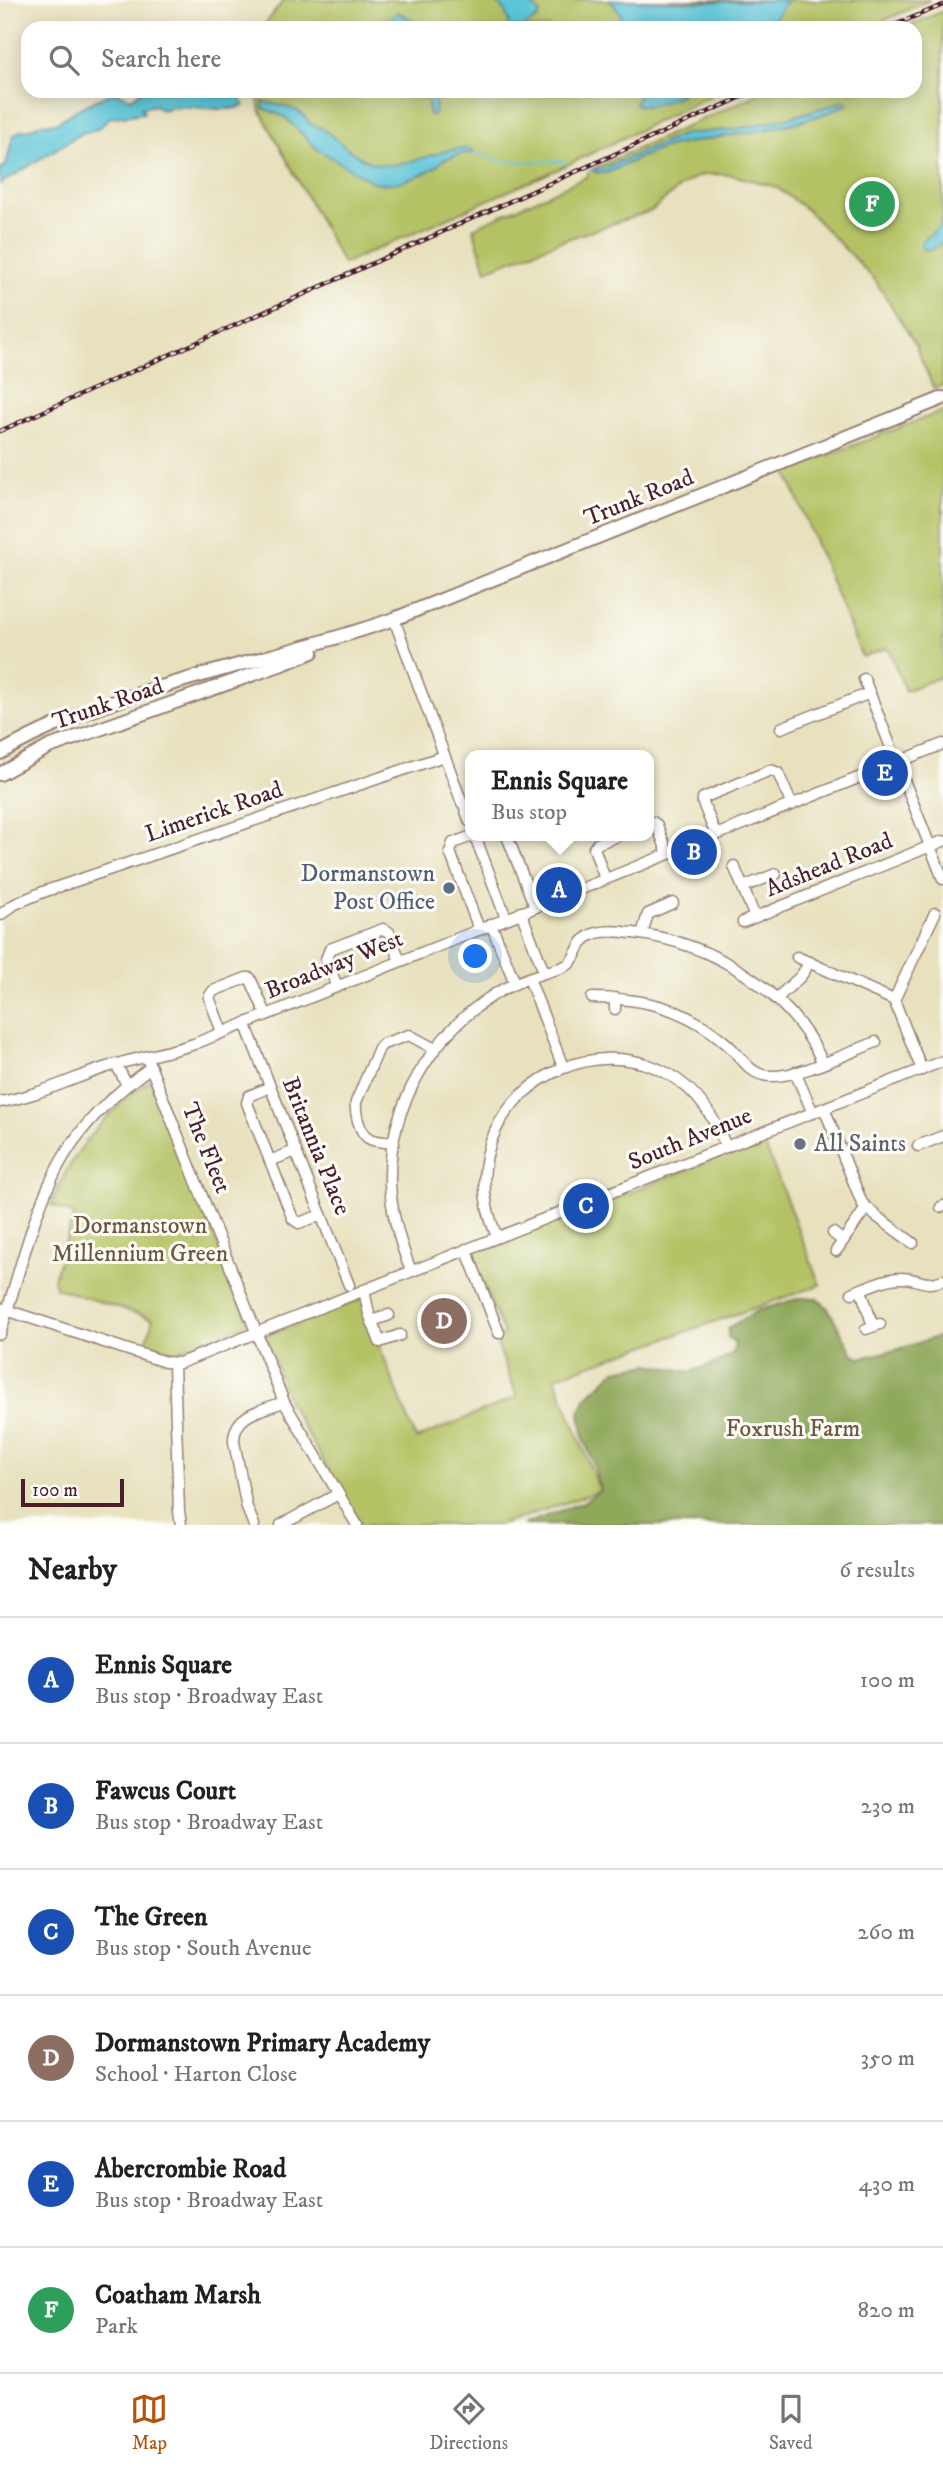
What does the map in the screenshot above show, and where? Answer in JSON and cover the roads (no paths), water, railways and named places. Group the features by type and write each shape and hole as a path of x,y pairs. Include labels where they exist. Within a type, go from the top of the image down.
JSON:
{"main road":[{"name":"Trunk Road","path":"0,753 39,730 133,697 394,619 943,398"},
{"name":"Trunk Road","path":"0,774 49,747 285,663 350,634"}],"street":[{"path":"394,619 465,808"},
{"path":"864,679 943,879"},
{"path":"781,728 870,692"},
{"name":"Broadway West","path":"0,1334 4,1310 40,1208 59,1164 82,1130 149,1063 168,1053 943,744"},
{"name":"Limerick Road","path":"0,915 15,904 43,892 444,756"},
{"path":"716,835 703,798 771,770 778,773 792,805"},
{"path":"654,823 668,854"},
{"path":"465,839 453,844 450,852 479,929"},
{"path":"476,841 506,918"},
{"path":"509,841 535,907"},
{"path":"604,841 594,848 605,878"},
{"name":"Adshead Road","path":"743,922 943,841"},
{"path":"734,866 755,917"},
{"path":"743,887 776,874"},
{"path":"642,934 648,914 673,903"},
{"path":"521,912 544,972"},
{"path":"894,1000 935,913"},
{"path":"491,924 515,983"},
{"path":"337,986 326,959 330,949 383,929 389,932 400,961"},
{"path":"411,1271 393,1214 390,1181 394,1143 409,1094 435,1049 467,1015 515,983 569,964 582,942 595,933 642,934 681,943 748,976 776,999 804,1030 823,1063"},
{"path":"797,957 894,1000 922,1070"},
{"path":"776,999 801,976 810,962"},
{"path":"222,1032 209,997 213,991 250,978 266,1014"},
{"path":"529,978 563,1067"},
{"path":"592,998 615,1003 651,1003 696,1021 732,1048 756,1073 770,1076 823,1063 861,1042 876,1042"},
{"name":"Britannia Place","path":"244,1023 349,1284"},
{"path":"394,1143 369,1139 364,1134 355,1110 377,1052 383,1044 409,1035 414,1035 435,1049"},
{"path":"497,1237 490,1219 485,1190 486,1157 492,1139 509,1108 522,1094 563,1067 583,1060 605,1058 640,1063 664,1072 684,1085 700,1101 718,1126 726,1147"},
{"name":"South Avenue","path":"174,1364 943,1061"},
{"path":"0,1102 46,1091 116,1065 149,1063"},
{"name":"The Fleet","path":"149,1063 284,1402 357,1525"},
{"path":"116,1065 127,1085"},
{"path":"795,1072 813,1113"},
{"path":"270,1087 250,1096 247,1101 270,1161 296,1221 302,1222 321,1214"},
{"path":"824,1108 856,1192 866,1208 913,1243"},
{"path":"918,1146 943,1136"},
{"path":"270,1161 295,1151"},
{"path":"835,1251 866,1208"},
{"path":"901,1234 908,1223"},
{"path":"833,1233 843,1241"},
{"path":"466,1249 499,1333"},
{"path":"873,1326 856,1292 894,1278 906,1278 928,1285 943,1280"},
{"path":"926,1297 928,1285"},
{"path":"364,1290 380,1342 400,1335"},
{"path":"4,1310 174,1364 181,1525"},
{"path":"372,1321 389,1315"},
{"path":"254,1525 247,1508 234,1442 235,1432 238,1422 243,1418 284,1402"},
{"path":"281,1525 338,1494"}],"water":[{"path":"492,0 529,0 540,12 533,21 508,21 505,11"},
{"path":"610,0 787,0 774,21 622,21 620,13"},
{"path":"397,12 414,21 376,21 391,19"},
{"path":"101,98 240,98 244,105 226,109 172,107 162,110 155,105 141,108 144,113 108,118 97,129 82,133 0,184 0,169 6,166 13,136 22,130 40,124 56,123"},
{"path":"424,98 435,98 436,107 433,115 429,115 428,99"},
{"path":"637,98 673,98 646,106 635,104"},
{"path":"845,101 848,104 806,120 667,147 606,173 592,170 602,169 684,134 738,129"},
{"path":"263,102 303,114 311,124 324,130 356,155 378,164 402,164 449,150 472,149 474,153 443,160 431,170 412,178 393,183 374,183 318,150 285,117 263,108"},
{"path":"943,218 943,242 931,250 926,250 921,243 939,227"}],"waterway":[{"path":"474,153 505,162 561,161 567,164"}],"railway":[{"path":"904,21 943,5"},
{"path":"0,431 739,98"}],"place":[{"name":"Coatham Marsh","path":"872,204"},
{"name":"Abercrombie Road","path":"885,773"},
{"name":"Fawcus Court","path":"694,852"},
{"name":"Dormanstown Post Office","path":"449,888"},
{"name":"Ennis Square","path":"559,890"},
{"name":"All Saints","path":"800,1144"},
{"name":"The Green","path":"586,1206"},
{"name":"Dormanstown Primary Academy","path":"444,1321"}],"park label":[{"name":"Dormanstown Millennium Green","path":"140,1240"},
{"name":"Foxrush Farm","path":"793,1429"}]}
